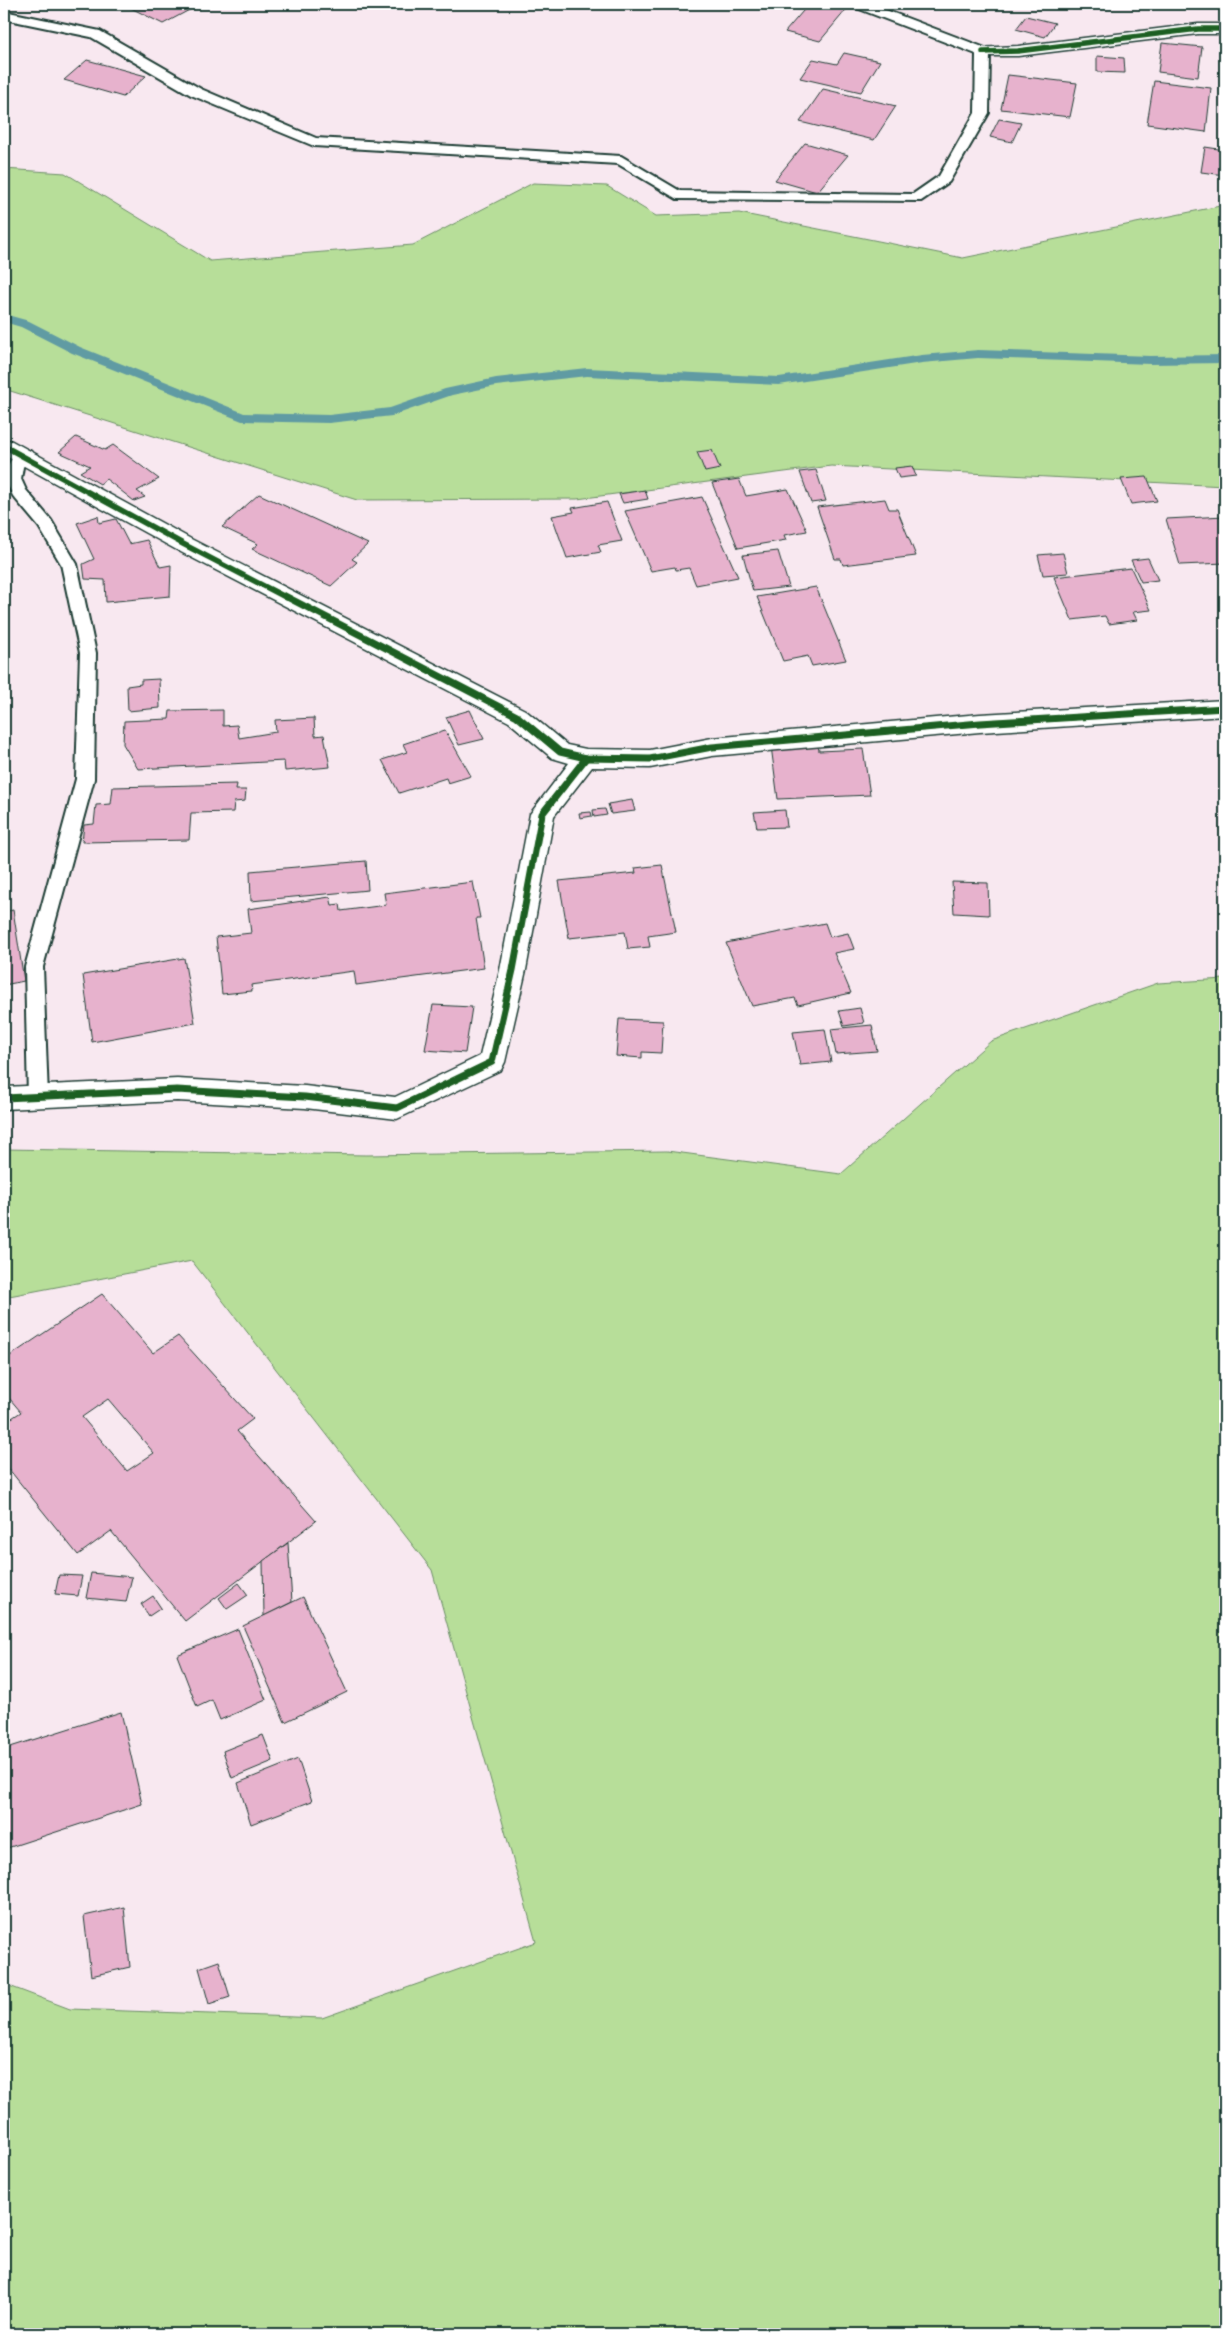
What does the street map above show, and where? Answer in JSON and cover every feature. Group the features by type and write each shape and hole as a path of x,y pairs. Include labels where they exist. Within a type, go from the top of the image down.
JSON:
{"street":[{"path":"983,52 1018,52 1198,29 1225,29"},
{"path":"4,446 24,455 183,544 517,716 560,752 586,758 650,760 721,746 980,723 1225,708"},
{"path":"4,1098 178,1090 305,1097 397,1108 492,1062 542,814 586,758"}],"lane":[{"path":"4,15 95,34 196,92 314,142 621,160 677,195 916,198 944,179 982,113 983,52 859,4"},
{"path":"24,455 15,466 12,478 19,492 45,524 69,564 88,653 85,779 34,968 38,1097"}],"green space":[{"path":"4,169 65,173 210,261 413,245 533,183 607,186 656,216 739,213 963,258 1225,205 1225,486 831,466 577,499 357,500 4,389"},
{"path":"1225,979 1225,2334 4,2334 4,1984 70,2009 322,2018 536,1942 432,1570 192,1261 4,1297 4,1149 366,1155 667,1151 841,1174 991,1041 1158,983"}],"building":[{"path":"123,4 189,4 195,7 163,24"},
{"path":"809,4 824,4 846,10 820,41 785,32"},
{"path":"1026,16 1055,23 1045,37 1016,29"},
{"path":"1162,43 1202,47 1198,77 1158,72"},
{"path":"844,53 880,61 861,92 800,78 813,59 837,64"},
{"path":"1097,56 1124,58 1125,73 1097,72"},
{"path":"87,60 146,76 123,97 64,80"},
{"path":"1008,75 1077,83 1070,117 1001,109"},
{"path":"1154,81 1211,88 1206,132 1147,124"},
{"path":"823,89 896,106 874,140 800,122"},
{"path":"999,119 1021,123 1012,142 990,137"},
{"path":"805,143 848,155 817,192 775,180"},
{"path":"1205,147 1225,150 1225,175 1201,172"},
{"path":"76,437 105,450 113,445 159,479 137,491 145,497 134,501 106,479 100,484 80,472 90,466 59,452"},
{"path":"712,450 720,469 705,472 697,452"},
{"path":"912,466 916,476 899,478 895,468"},
{"path":"816,470 826,501 811,503 800,472"},
{"path":"1147,477 1157,501 1131,504 1121,479"},
{"path":"739,479 746,496 788,489 807,531 784,535 786,540 738,548 712,483"},
{"path":"645,490 648,499 623,503 619,494"},
{"path":"259,494 368,544 352,559 357,562 331,586 252,549 258,544 222,527"},
{"path":"702,497 738,577 696,585 689,568 676,570 675,567 651,571 625,511"},
{"path":"885,499 889,509 897,509 916,556 843,565 841,559 835,559 817,507"},
{"path":"607,502 622,541 598,545 601,552 567,558 552,516 574,512 572,508"},
{"path":"98,516 99,523 116,519 129,544 147,540 160,567 171,565 170,596 106,602 105,580 85,579 83,564 94,559 77,523"},
{"path":"1225,516 1225,563 1180,565 1166,519"},
{"path":"778,551 789,587 753,591 743,555"},
{"path":"1063,553 1068,573 1043,575 1038,555"},
{"path":"1148,558 1158,580 1141,582 1131,560"},
{"path":"1131,568 1151,610 1133,612 1137,620 1109,624 1105,616 1072,620 1054,577"},
{"path":"816,587 846,660 812,666 808,656 783,661 757,597"},
{"path":"159,679 160,708 128,711 127,686 141,684 141,680"},
{"path":"223,710 223,726 237,725 239,738 276,732 275,720 314,718 315,736 324,735 330,767 285,771 284,761 138,769 123,744 124,721 169,719 170,711"},
{"path":"470,710 484,739 459,745 446,717"},
{"path":"445,730 471,776 448,783 446,778 399,793 382,760 407,752 403,744"},
{"path":"818,744 819,751 863,749 870,795 778,799 771,746"},
{"path":"237,784 236,790 246,790 245,801 234,802 233,812 191,813 189,840 82,842 84,825 94,824 96,805 111,804 113,787"},
{"path":"632,800 635,811 611,814 608,804"},
{"path":"605,809 607,815 594,817 593,810"},
{"path":"785,810 787,827 757,828 754,812"},
{"path":"591,812 592,816 580,818 579,813"},
{"path":"366,861 368,890 251,901 250,871"},
{"path":"662,865 676,932 648,936 650,947 628,949 625,932 569,938 559,881 636,873 635,868"},
{"path":"473,882 480,918 476,918 484,968 356,985 354,971 251,985 252,991 222,994 216,937 251,933 248,909 330,897 332,905 340,904 341,911 386,905 384,893"},
{"path":"952,882 988,883 989,915 954,913"},
{"path":"13,910 24,981 4,985 4,912"},
{"path":"825,923 830,937 848,933 854,949 834,953 851,993 798,1005 795,998 752,1006 726,943"},
{"path":"184,958 195,1023 92,1042 83,975"},
{"path":"433,1005 472,1007 465,1053 425,1050"},
{"path":"860,1008 864,1023 844,1026 839,1011"},
{"path":"619,1019 663,1021 661,1053 642,1052 642,1058 616,1056"},
{"path":"872,1025 877,1051 836,1054 831,1029"},
{"path":"825,1029 831,1062 800,1065 793,1032"},
{"path":"102,1294 153,1353 178,1336 253,1419 237,1431 316,1521 185,1621 111,1531 78,1555 4,1463 4,1423 21,1412 4,1392 4,1360","holes":["108,1399 154,1453 127,1471 82,1417"]},
{"path":"288,1543 292,1602 264,1616 263,1561"},
{"path":"91,1573 132,1577 126,1602 86,1598"},
{"path":"59,1575 82,1576 78,1596 55,1594"},
{"path":"239,1583 248,1595 227,1609 219,1598"},
{"path":"153,1596 161,1608 149,1616 141,1604"},
{"path":"303,1597 347,1692 285,1722 243,1626"},
{"path":"238,1629 266,1700 220,1720 212,1700 197,1707 177,1655"},
{"path":"121,1712 142,1804 4,1849 4,1749"},
{"path":"263,1735 273,1761 232,1778 223,1751"},
{"path":"298,1759 312,1801 251,1824 238,1783"},
{"path":"124,1907 130,1967 91,1976 84,1916"},
{"path":"219,1961 230,1997 209,2004 199,1968"}],"waterway":[{"path":"4,318 25,324 76,350 242,417 329,419 392,412 449,392 496,382 587,372 779,381 922,359 978,354 1150,360 1225,359"}],"cycle path":[{"path":"983,52 1018,51 1198,29 1225,29"},
{"path":"4,446 183,544 517,716 560,752 586,758 650,759 712,747 980,723 1225,708"},
{"path":"4,1098 177,1090 305,1097 397,1108 492,1062 513,970 542,814 586,758"}]}
